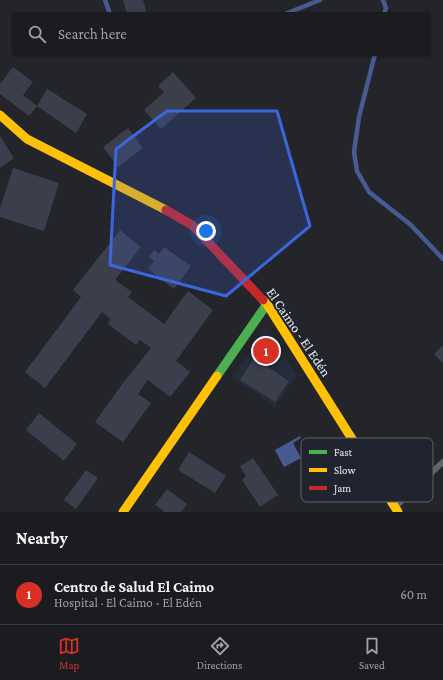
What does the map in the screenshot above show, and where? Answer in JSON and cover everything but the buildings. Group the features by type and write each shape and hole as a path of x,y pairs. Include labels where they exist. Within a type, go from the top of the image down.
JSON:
{"street":[{"name":"El Caimo - El Edén","path":"0,114 28,139 174,213 192,225 267,304 351,438"},
{"path":"123,512 267,304"}],"lane":[{"path":"433,472 443,462"},
{"path":"396,510 404,502"}],"highlighted area":[{"path":"167,111 277,111 310,226 226,296 110,265 116,149"}],"shaded area":[{"path":"266,327 297,375 275,407 233,378"}],"water":[{"path":"300,436 301,438 293,443 301,458 284,467 275,450"}],"waterway":[{"path":"105,0 109,12"},
{"path":"290,12 320,0"},
{"path":"383,0 386,8 385,12"},
{"path":"374,56 359,117 354,152 357,171 369,192 411,225 443,259"}],"traffic: fast":[{"path":"217,376 267,304"}],"traffic: slow":[{"path":"0,115 27,139 166,210"},
{"path":"263,300 267,304 351,438"},
{"path":"123,512 217,376"},
{"path":"392,502 398,512"}],"traffic: jam":[{"path":"166,210 192,225 263,300"}],"place":[{"name":"Centro de Salud El Caimo","path":"266,351"}]}
